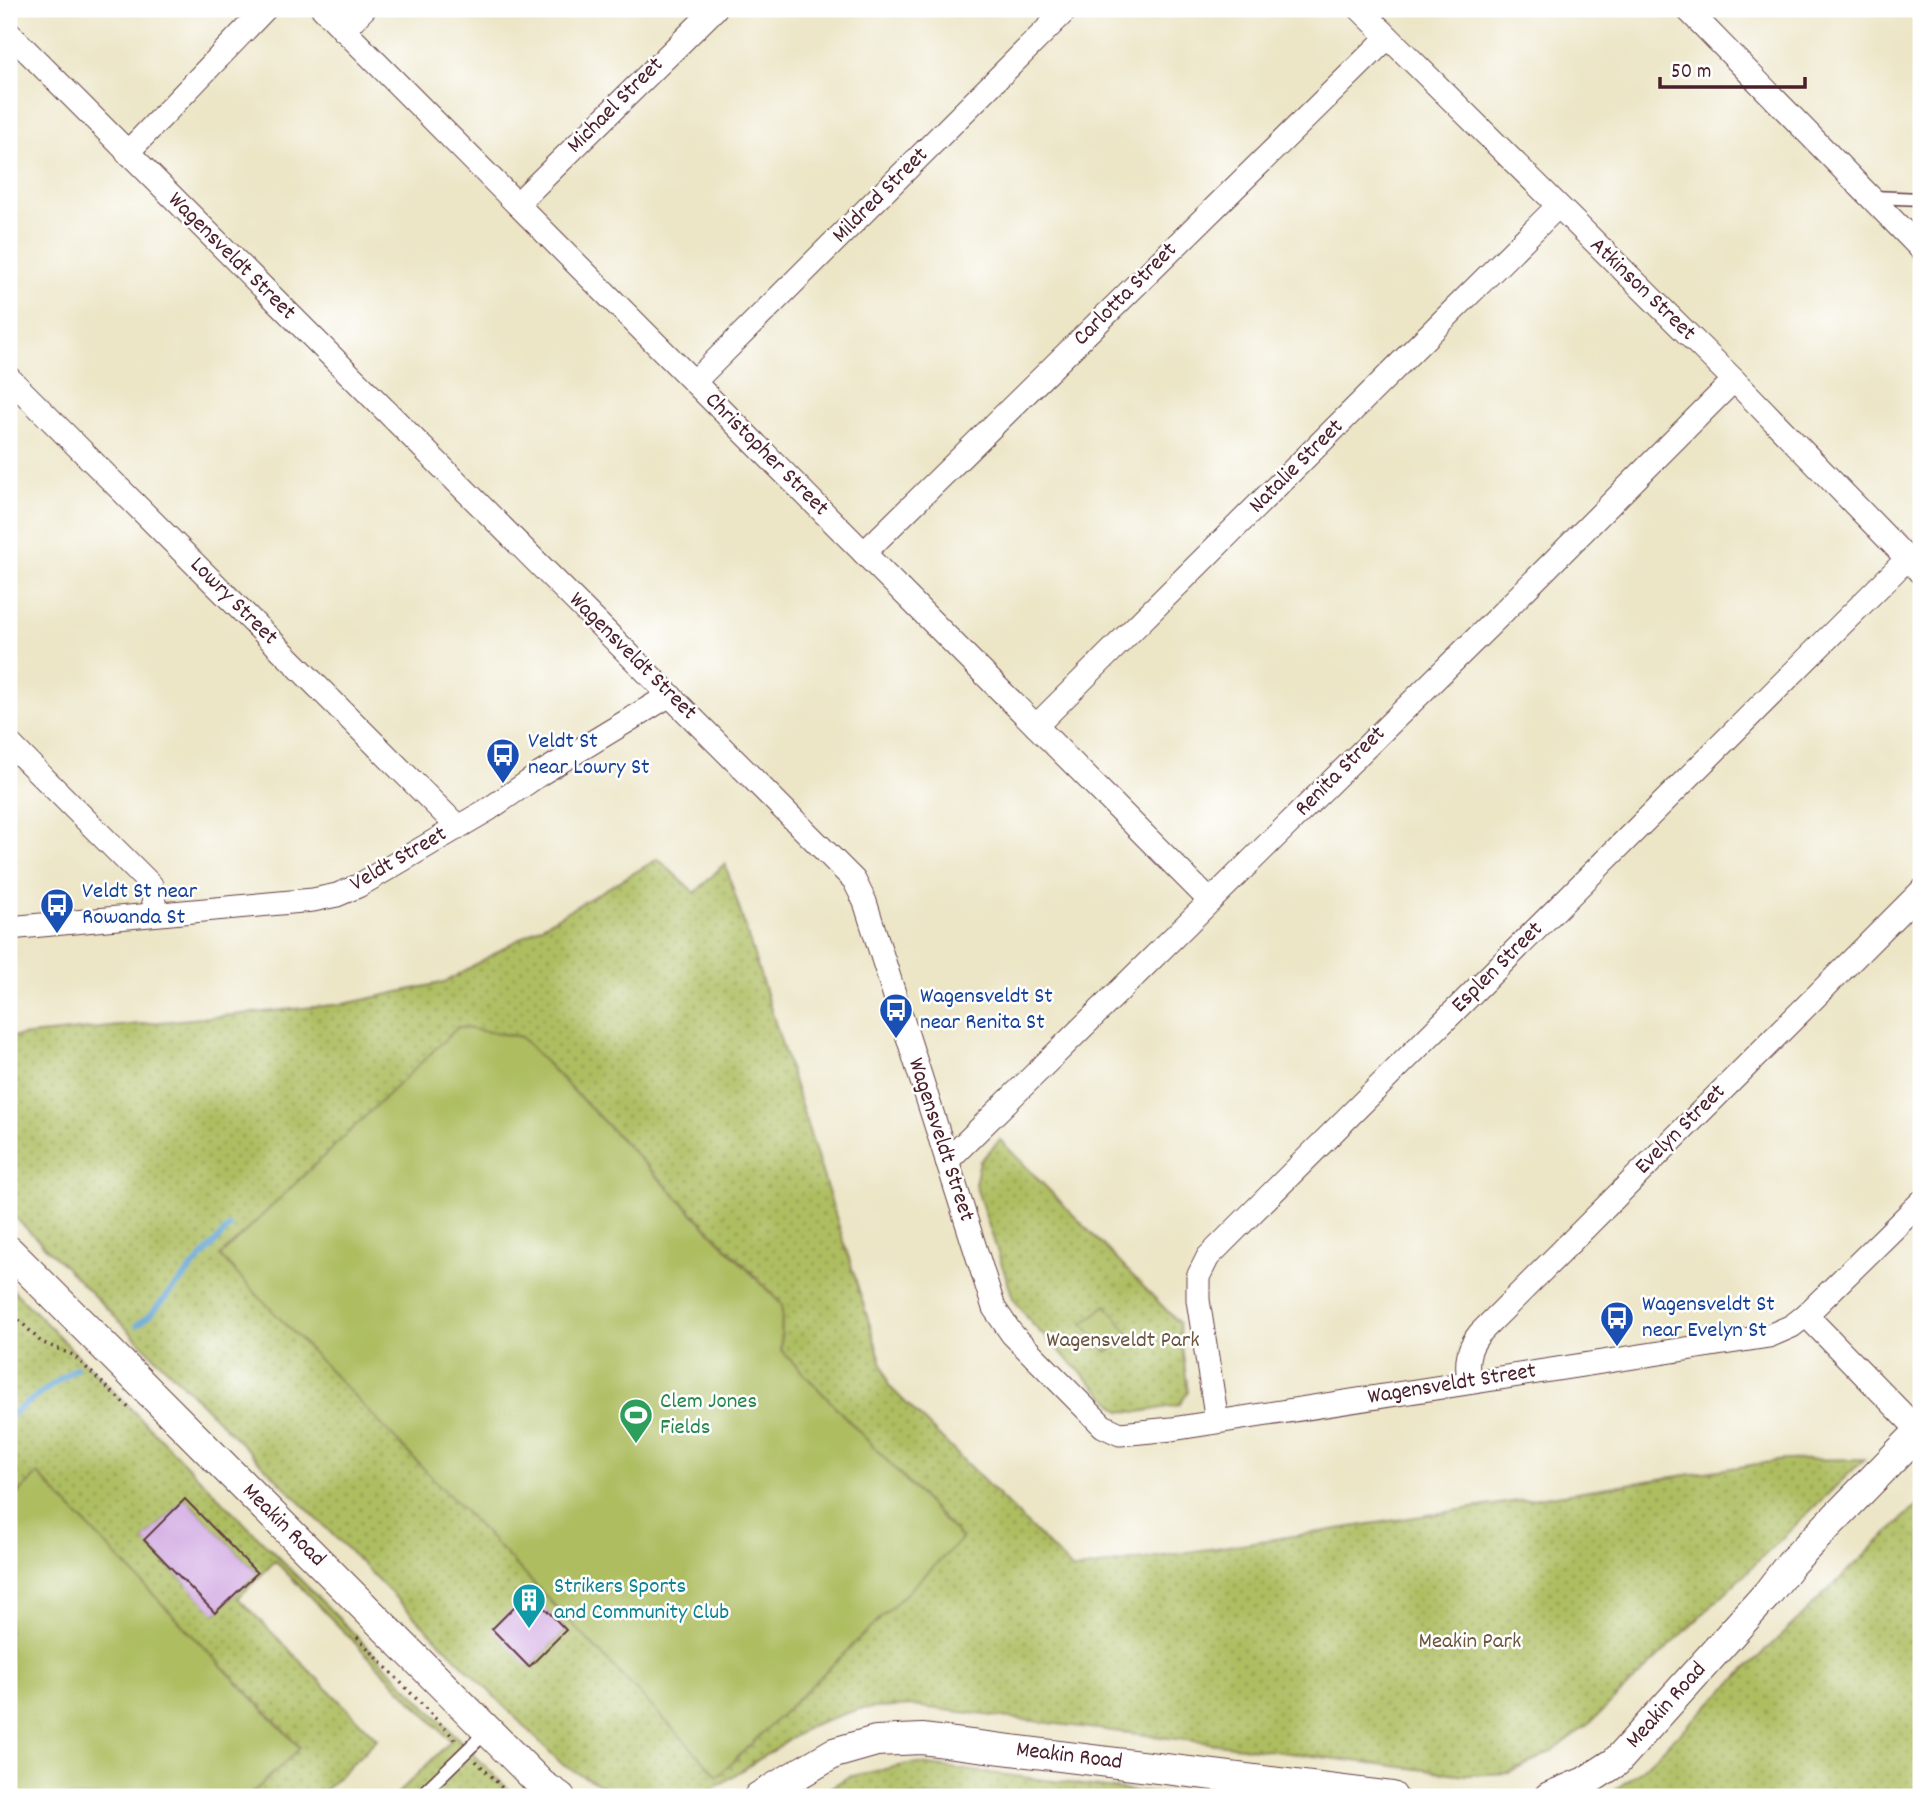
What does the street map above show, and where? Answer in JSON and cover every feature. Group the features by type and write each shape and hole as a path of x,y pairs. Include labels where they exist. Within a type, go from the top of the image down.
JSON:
{"street":[{"path":"127,153 265,9"},
{"name":"Christopher Street","path":"323,9 1210,901"},
{"path":"343,30 364,9"},
{"name":"Michael Street","path":"517,204 715,9"},
{"name":"Mildred Street","path":"694,382 1067,9"},
{"name":"Atkinson Street","path":"1360,9 1734,380 1914,566"},
{"path":"1687,9 1921,249"},
{"name":"Wagensveldt Street","path":"9,33 854,880 864,902 994,1308 1002,1323 1103,1426 1120,1434 1131,1434 1769,1336 1792,1326 1806,1315 1921,1202"},
{"name":"Carlotta Street","path":"864,553 1388,37"},
{"name":"Natalie Street","path":"1036,726 1558,207"},
{"name":"Lowry Street","path":"9,378 457,826"},
{"name":"Renita Street","path":"947,1161 1734,380"},
{"name":"Esplen Street","path":"1217,1422 1198,1300 1198,1278 1208,1257 1914,566"},
{"name":"Veldt Street","path":"9,928 313,900 337,895 358,886 489,809 540,774 670,695"},
{"path":"9,743 151,885 156,913"},
{"name":"Evelyn Street","path":"1469,1382 1466,1365 1468,1351 1480,1333 1921,891"},
{"name":"Meakin Road","path":"9,1251 477,1741 560,1797"},
{"path":"1806,1315 1921,1438"},
{"name":"Meakin Road","path":"1549,1797 1585,1783 1616,1762 1768,1593 1790,1563 1921,1438"},
{"name":"Meakin Road","path":"759,1797 834,1753 876,1741 922,1739 1392,1797"}],"lane":[{"path":"1870,197 1921,199"},
{"path":"419,1797 477,1741"}],"path":[{"path":"9,1310 41,1342 73,1355 88,1371"},
{"path":"477,1741 511,1797"}],"green space":[{"name":"Meakin Park","path":"658,859 695,893 725,863 889,1386 1073,1570 1783,1460 1864,1459 1590,1723 1552,1752 1509,1773 1466,1775 913,1706 859,1709 812,1725 705,1794 661,1798 638,1797 617,1792 563,1765 9,1211 9,1037 344,1004 445,982","holes":["458,1027 521,1037 782,1304 781,1350","529,1593 566,1630 529,1667"]},
{"name":"Clem Jones Fields","path":"458,1027 521,1037 782,1305 781,1350 962,1539 718,1776 220,1256"},
{"name":"Wagensveldt Park","path":"1000,1140 1179,1323 1188,1392 1179,1405 1140,1412 1120,1411 1032,1324 1013,1298 975,1184 980,1161"},
{"path":"9,1286 516,1797 394,1797 451,1741 275,1561 238,1598 377,1739 322,1793 326,1797 248,1797 300,1747 38,1475 9,1502","holes":["185,1499 256,1572 216,1613 144,1540"]},
{"path":"1106,1305 1129,1334 1107,1352 1083,1324"},
{"path":"38,1474 300,1748 248,1797 9,1797 9,1502"},
{"path":"1921,1501 1921,1797 1605,1797 1638,1773"},
{"path":"913,1763 1178,1797 815,1797 848,1777"}],"building":[{"path":"185,1499 257,1573 215,1613 144,1540"},
{"name":"Strikers Sports and Community Club","path":"529,1592 566,1630 529,1667 492,1629"}],"waterway":[{"path":"137,1325 149,1316 229,1227"},
{"path":"9,1416 76,1368"}],"place":[{"name":"Veldt St near Lowry St","path":"503,785"},
{"name":"Veldt St near Rowanda St","path":"57,935"},
{"name":"Wagensveldt St near Renita St","path":"896,1040"},
{"name":"Wagensveldt St near Evelyn St","path":"1617,1348"},
{"name":"Clem Jones Fields","path":"636,1445"},
{"name":"Strikers Sports and Community Club","path":"529,1630"}]}
